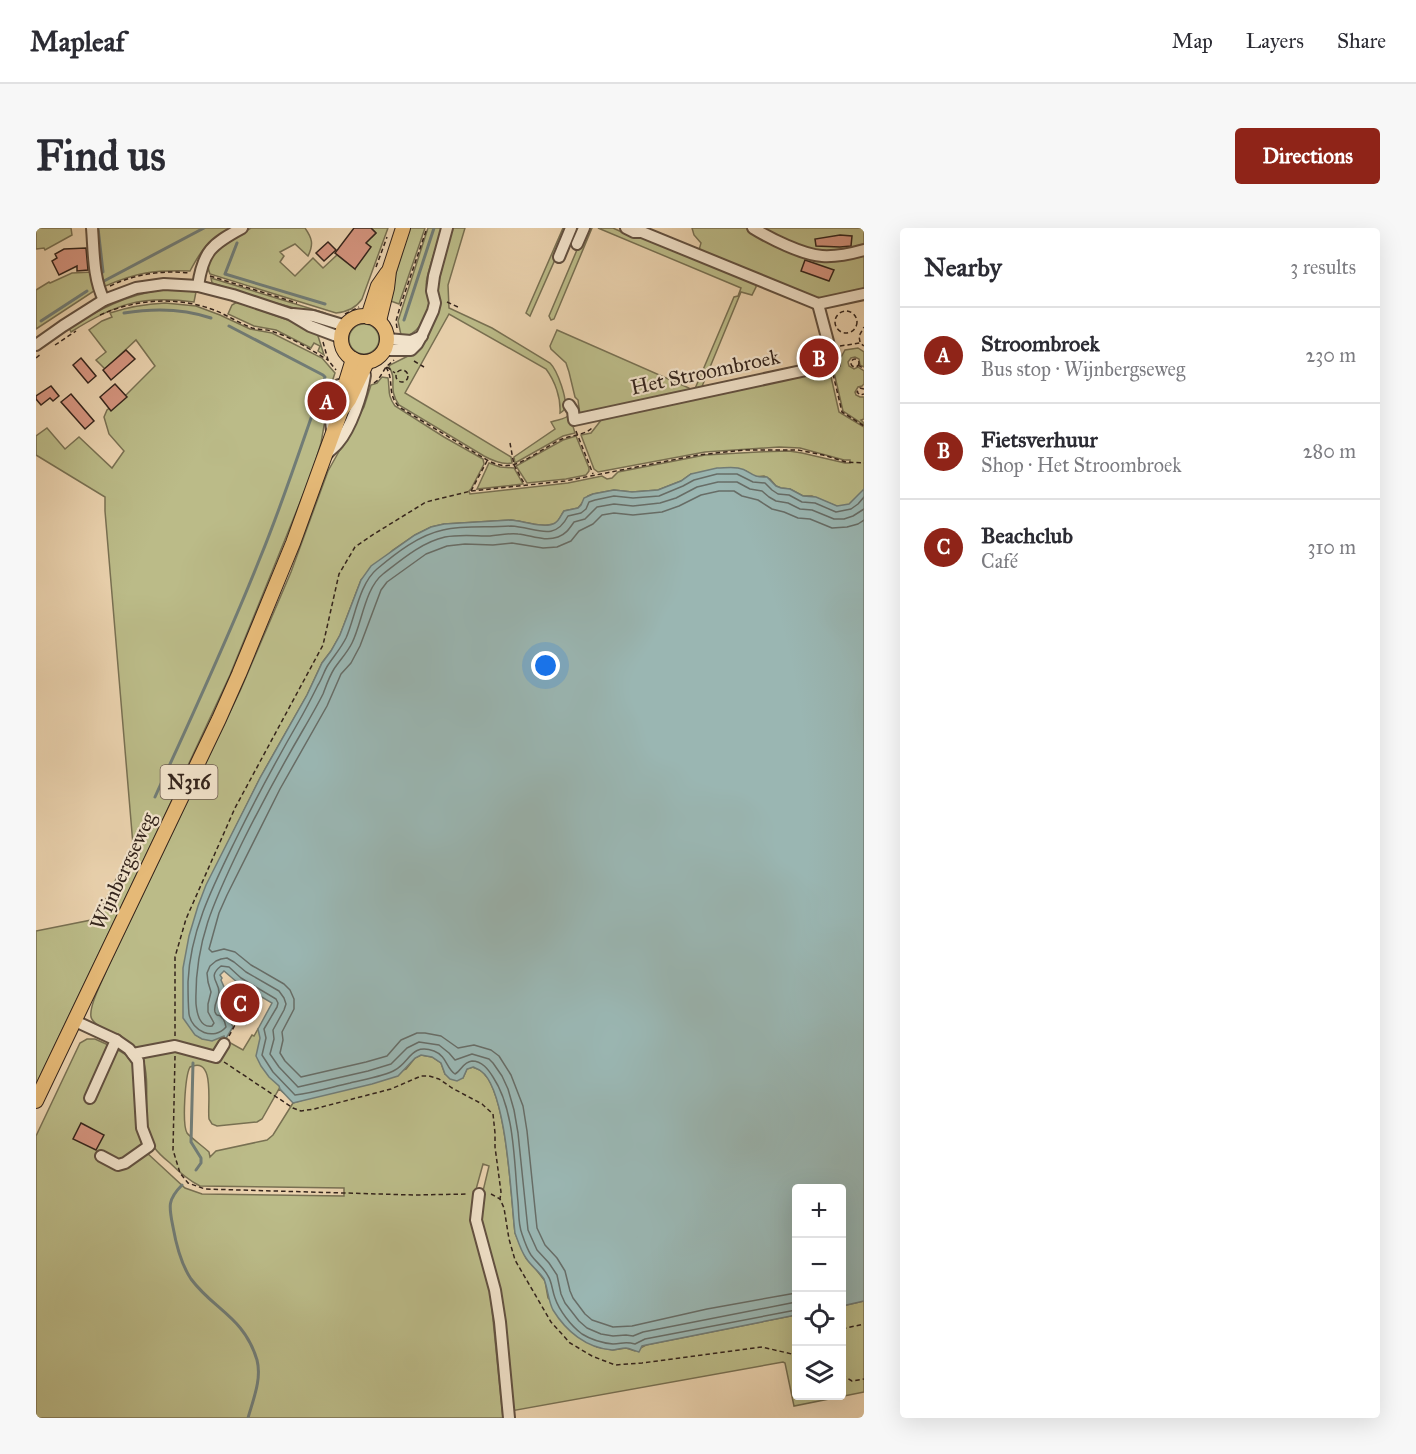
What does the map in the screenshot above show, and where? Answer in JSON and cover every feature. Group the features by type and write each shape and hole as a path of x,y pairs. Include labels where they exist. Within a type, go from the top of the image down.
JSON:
{"main road":[{"path":"369,315 382,270 403,228"},
{"path":"360,360 345,350 342,326 356,318 369,315"},
{"path":"369,315 383,326 386,345"},
{"name":"N316","path":"360,360 374,360 380,356 386,345"},
{"name":"Wijnbergseweg","path":"36,1101 239,674 293,543 341,411 349,400 360,360"}],"street":[{"path":"92,228 95,273 99,291 104,300"},
{"path":"198,286 202,265 208,253 224,238 242,228"},
{"path":"386,345 411,350 422,335 435,303 432,291 434,276 447,228"},
{"path":"559,257 571,228"},
{"path":"578,228 573,246 584,228"},
{"path":"626,228 634,232 641,230 818,304 864,294"},
{"path":"753,228 793,247 819,256 843,255 864,250"},
{"path":"40,349 72,320 104,300 122,292 150,285 198,286 290,314 313,316 342,326"},
{"path":"818,304 832,358"},
{"name":"Het Stroombroek","path":"574,420 832,358"},
{"name":"Wijnbergseweg","path":"325,456 339,442 348,428 364,382 360,360 343,374 330,410 332,434"},
{"path":"569,405 573,411 574,420"},
{"path":"75,1021 116,1040 129,1049 138,1060 142,1128 149,1146 118,1164 101,1156"},
{"path":"90,1098 116,1040"},
{"path":"133,1054 175,1046 216,1057 225,1042"},
{"path":"479,1194 476,1220 495,1290 509,1418"}],"path":[{"path":"400,307 427,228"},
{"path":"382,270 386,238"},
{"path":"101,315 148,302 171,301 196,305 216,311 251,327 280,334 328,360"},
{"path":"435,303 447,302 460,308"},
{"path":"848,310 856,315 858,324 855,328 853,332 844,334 836,329 834,320 839,312 848,310"},
{"path":"342,326 346,314 369,315"},
{"path":"860,343 859,336 864,327"},
{"path":"855,328 861,332"},
{"path":"52,347 77,330"},
{"path":"844,345 860,343 864,345"},
{"path":"36,358 40,349"},
{"path":"832,358 842,412 864,426"},
{"path":"858,365 864,369"},
{"path":"396,374 404,370 408,377 405,381 399,381 396,374 386,367 390,374 393,400 399,407 487,460 501,465 514,465 554,443 591,429 602,414"},
{"path":"864,388 860,388 857,392 860,395 864,394"},
{"path":"574,420 594,475"},
{"path":"510,443 514,465 526,486"},
{"path":"792,1354 762,1347 615,1365 592,1356 570,1343 551,1322 515,1260 504,1208 500,1199 493,1194 414,1195 205,1189 188,1183 180,1173 172,1150 175,957 186,919 235,808 323,645 339,574 355,548 374,534 426,502 471,491 565,481 698,455 744,450 798,450 846,462 864,463"},
{"path":"471,491 487,460"},
{"path":"225,1042 235,1025 233,1021"},
{"path":"216,1057 292,1108 302,1111 391,1089 421,1076 439,1079 482,1104 493,1114 500,1199"},
{"path":"846,1328 864,1324"},
{"path":"846,1377 852,1381 864,1379"}],"green space":[{"path":"36,228 71,228 72,235 45,250 44,248 36,249"},
{"path":"95,228 232,228 207,245 190,271 146,273 103,287 101,286"},
{"path":"251,228 305,228 311,241 308,256 295,244 280,252 284,256 280,262 295,276 313,258 323,268 337,255 355,269 352,233 362,228 372,237 376,233 368,228 388,228 362,299 351,309 336,313 210,274 208,266 215,252"},
{"path":"409,228 425,228 399,304 388,300"},
{"path":"428,228 442,228 427,278 428,311 416,330 403,337 398,321"},
{"path":"452,228 465,228 448,285 449,308 492,328 550,363 562,386 565,400 564,410 560,413 557,390 546,369 449,314 405,393 511,457 512,463 498,462 484,456 399,405 395,399 393,376 389,367 424,343 438,310 437,288"},
{"path":"563,228 569,228 530,316 526,313"},
{"path":"588,228 592,228 554,319 551,320 549,316"},
{"path":"598,228 613,228 626,234 633,233 756,284 752,295 741,292 701,389 694,391 734,297 738,296 741,288"},
{"path":"692,228 748,228 806,256 864,253 864,289 822,299 809,296 699,250 701,243 694,235"},
{"path":"757,228 864,228 864,248 815,253"},
{"path":"93,272 94,291 36,329 36,290 72,273"},
{"path":"211,278 325,313 324,316 272,302 212,283"},
{"path":"161,290 196,292 194,302 143,301 115,308 71,332 69,328 114,304 136,295"},
{"path":"237,302 319,334 324,355 318,351 320,346 314,343 311,348 276,330 254,326 228,314 232,305"},
{"path":"165,303 196,306 250,329 272,333 322,358 335,373 324,406 327,409 321,443 312,473 230,675 36,1085 36,931 96,919 133,845 105,497 36,455 36,436 47,428 65,449 79,437 112,468 124,451 109,434 104,417 107,410 155,366 136,340 105,369 96,360 106,352 89,330 112,317 110,313 137,306"},
{"path":"364,324 370,325 378,333 378,345 370,353 364,354 358,353 350,345 349,339 350,333 358,325"},
{"path":"557,330 689,388 690,392 580,415 578,400 575,397 566,363 550,346"},
{"path":"858,348 864,352 864,367 855,357 848,362 849,366 854,369 858,367 864,371 864,384 855,392 856,395 864,397 864,419 861,420 864,425 843,411 833,368 840,366 839,361 845,350"},
{"path":"829,368 839,412 864,427 864,509 858,515 812,496 803,496 790,489 781,488 764,476 755,477 746,471 691,474 681,481 658,490 632,492 614,490 593,494 588,496 578,508 564,511 557,522 552,525 511,520 444,524 431,527 415,535 393,550 361,580 340,635 322,663 307,695 260,778 208,883 199,1037 203,1039 224,1036 225,1040 243,1050 258,1029 285,1094 279,1089 262,1119 257,1122 217,1126 209,1119 208,1084 204,1068 198,1065 190,1067 184,1111 185,1128 187,1133 209,1152 210,1157 216,1151 267,1140 273,1135 293,1103 406,1069 415,1058 421,1055 432,1057 441,1063 445,1074 463,1078 467,1069 473,1067 481,1071 490,1082 497,1099 506,1146 515,1233 526,1258 545,1281 548,1298 597,1347 613,1350 626,1348 635,1351 646,1345 792,1316 792,1396 783,1362 511,1411 481,1226 483,1191 489,1166 483,1164 475,1193 491,1300 503,1418 36,1418 36,1136 80,1043 87,1039 95,1039 128,1056 134,1063 147,1153 185,1188 202,1194 344,1196 344,1188 200,1186 180,1173 154,1147 150,1138 147,1117 147,1081 143,1060 131,1045 94,1022 91,1012 107,969 240,691 291,572 328,471 364,407 371,385 377,383 382,377 388,378 390,395 395,406 483,459 484,464 469,491 470,494 568,483 602,476 607,479 612,478 618,472 705,455 789,451 850,463 850,460 800,448 779,447 705,452 598,472 594,469 581,435 591,433 602,419"},
{"path":"571,414 575,433 563,436 515,463 514,457 555,429 551,422"},
{"path":"576,436 589,468 586,475 527,483 516,466 563,440"},
{"path":"489,463 514,468 523,484 477,489"},
{"path":"864,1301 864,1392 846,1396 846,1305"},
{"path":"793,1400 824,1400 794,1406"}],"water":[{"path":"717,468 742,469 757,476 767,477 781,488 790,489 803,496 816,497 837,506 849,504 864,489 864,1301 846,1305 846,1184 792,1184 792,1316 646,1345 642,1346 639,1352 626,1348 612,1350 585,1342 564,1325 553,1310 544,1279 521,1249 515,1233 502,1121 490,1082 481,1071 473,1067 467,1069 463,1078 457,1081 445,1074 441,1063 432,1057 421,1055 415,1058 398,1076 293,1103 269,1077 256,1056 260,1038 258,1029 272,1003 238,983 224,971 220,975 221,980 229,992 227,996 224,996 221,1010 231,1015 229,1019 233,1027 225,1040 224,1036 212,1041 202,1039 195,1035 183,1018 183,968 189,936 206,885 260,778 307,695 322,663 340,635 361,580 371,566 415,535 431,527 444,524 511,520 551,525 558,521 564,511 578,508 584,498 593,494 614,490 632,492 658,490 681,481 691,474"}],"building":[{"path":"354,228 371,228 376,233 366,243 371,247 355,269 335,253"},
{"path":"840,235 852,236 851,246 816,246 815,239"},
{"path":"328,242 336,250 324,261 316,253"},
{"path":"86,248 88,270 77,271 77,266 59,275 52,261 57,258 55,254 64,249"},
{"path":"805,260 834,270 829,281 801,271"},
{"path":"126,350 135,359 111,380 103,370"},
{"path":"81,358 96,376 88,383 73,365"},
{"path":"115,384 127,397 111,411 100,397"},
{"path":"51,386 59,396 53,401 50,398 41,405 36,396"},
{"path":"71,394 94,421 85,429 61,402"},
{"path":"236,993 257,1006 246,1024 225,1012"},
{"path":"81,1123 104,1135 96,1150 73,1139"}],"waterway":[{"path":"98,228 103,272"},
{"path":"104,281 204,228"},
{"path":"404,320 434,228"},
{"path":"237,243 225,274 325,304"},
{"path":"41,321 87,291"},
{"path":"124,313 168,310 189,312 211,318"},
{"path":"155,797 248,588 269,536 325,377 229,326"},
{"path":"193,1063 191,1142 201,1158 201,1163 196,1170"},
{"path":"182,1185 174,1195 170,1209 179,1254 184,1267 200,1290 228,1315 244,1334 257,1360 258,1382 248,1418"}],"place":[{"name":"Fietsverhuur","path":"819,358"},
{"name":"Stroombroek","path":"327,401"},
{"name":"Beachclub","path":"240,1003"}]}
